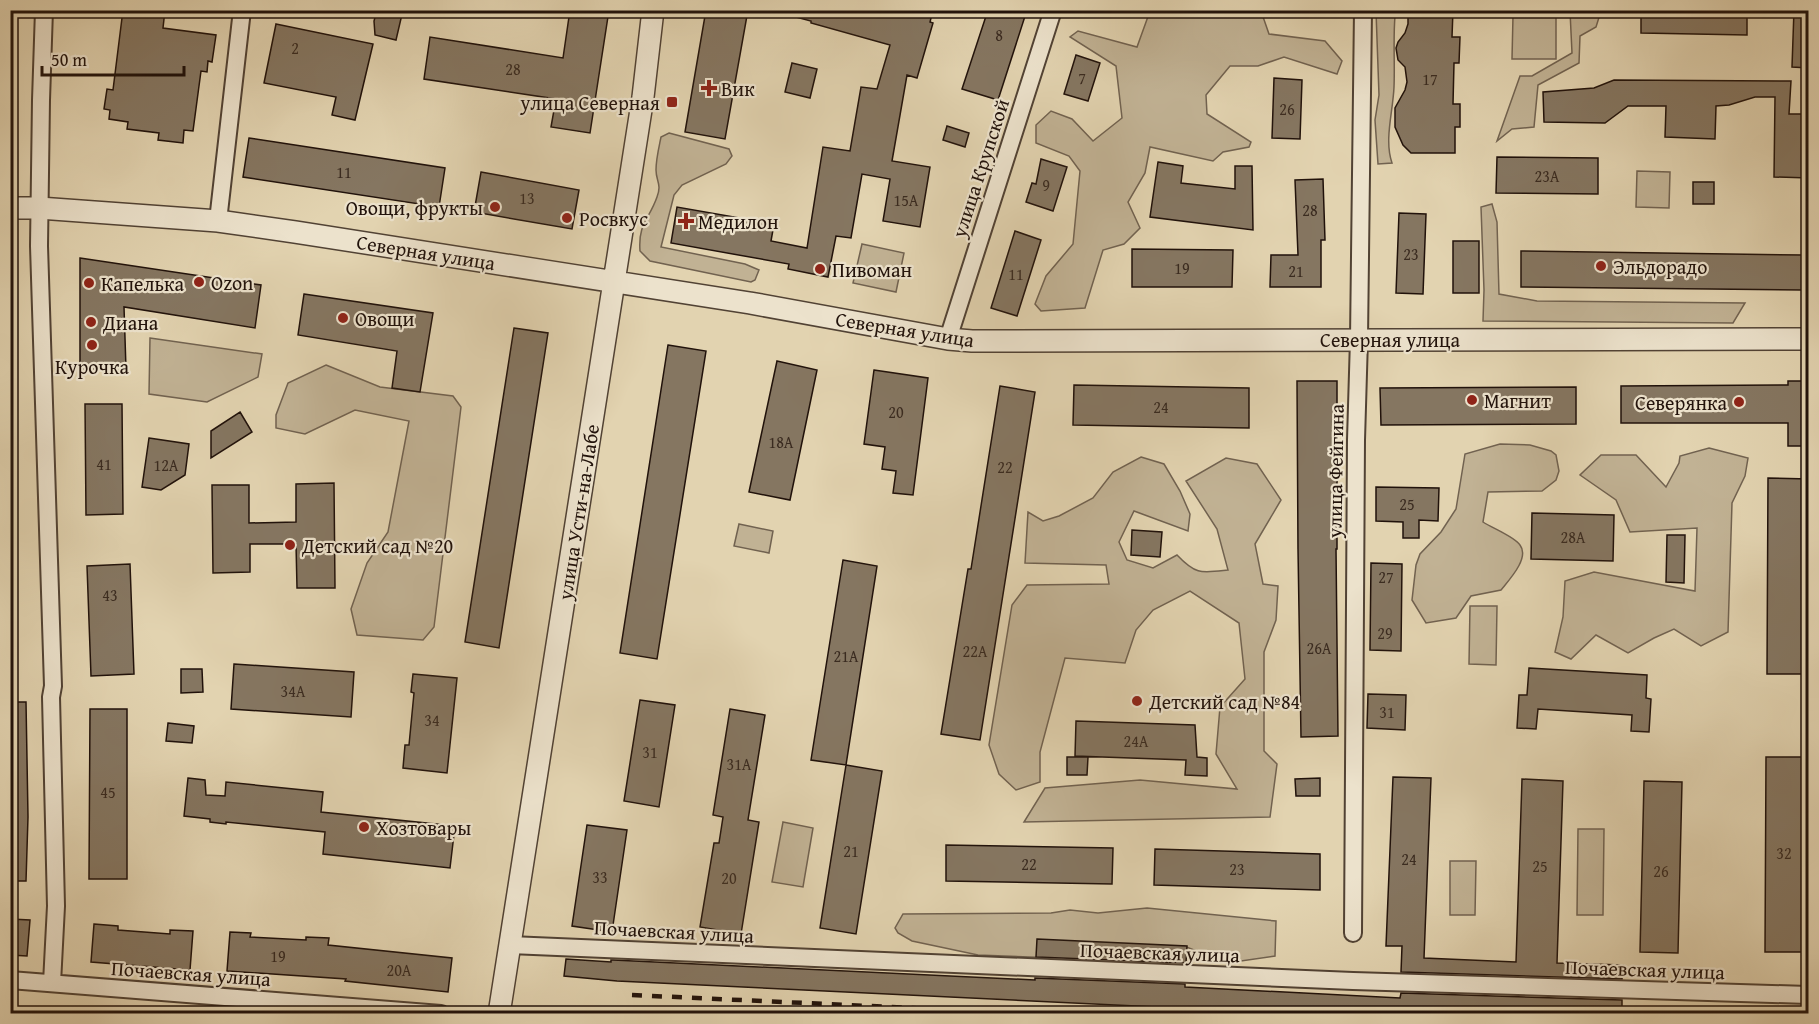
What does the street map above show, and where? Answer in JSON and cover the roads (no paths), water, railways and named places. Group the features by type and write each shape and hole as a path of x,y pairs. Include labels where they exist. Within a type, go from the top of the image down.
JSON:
{"street":[{"path":"44,10 39,208 53,686 51,697 56,906 52,983"},
{"path":"218,221 243,10"},
{"name":"улица Усти-на-Лабе","path":"500,1014 644,97 653,10"},
{"name":"улица Крупской","path":"948,339 1053,10"},
{"name":"улица Фейгина","path":"1353,933 1356,452 1363,10"},
{"name":"Северная улица","path":"10,208 39,208 218,221 750,303 948,339 972,341 1809,339"},
{"name":"Почаевская улица","path":"510,945 1330,980 1809,995"},
{"name":"Почаевская улица","path":"10,980 441,1014"}],"railway":[{"path":"632,995 1042,1014"}],"place":[{"name":"Вик","path":"709,88"},
{"name":"улица Северная","path":"672,102"},
{"name":"Овощи, фрукты","path":"495,207"},
{"name":"Росвкус","path":"567,218"},
{"name":"Медилон","path":"686,221"},
{"name":"Эльдорадо","path":"1601,266"},
{"name":"Пивоман","path":"820,269"},
{"name":"Ozon","path":"199,282"},
{"name":"Капелька","path":"89,283"},
{"name":"Овощи","path":"343,318"},
{"name":"Диана","path":"91,322"},
{"name":"Курочка","path":"92,345"},
{"name":"Магнит","path":"1472,400"},
{"name":"Северянка","path":"1739,402"},
{"name":"Детский сад №20","path":"290,545"},
{"name":"Детский сад №84","path":"1137,701"},
{"name":"Хозтовары","path":"364,827"}]}
